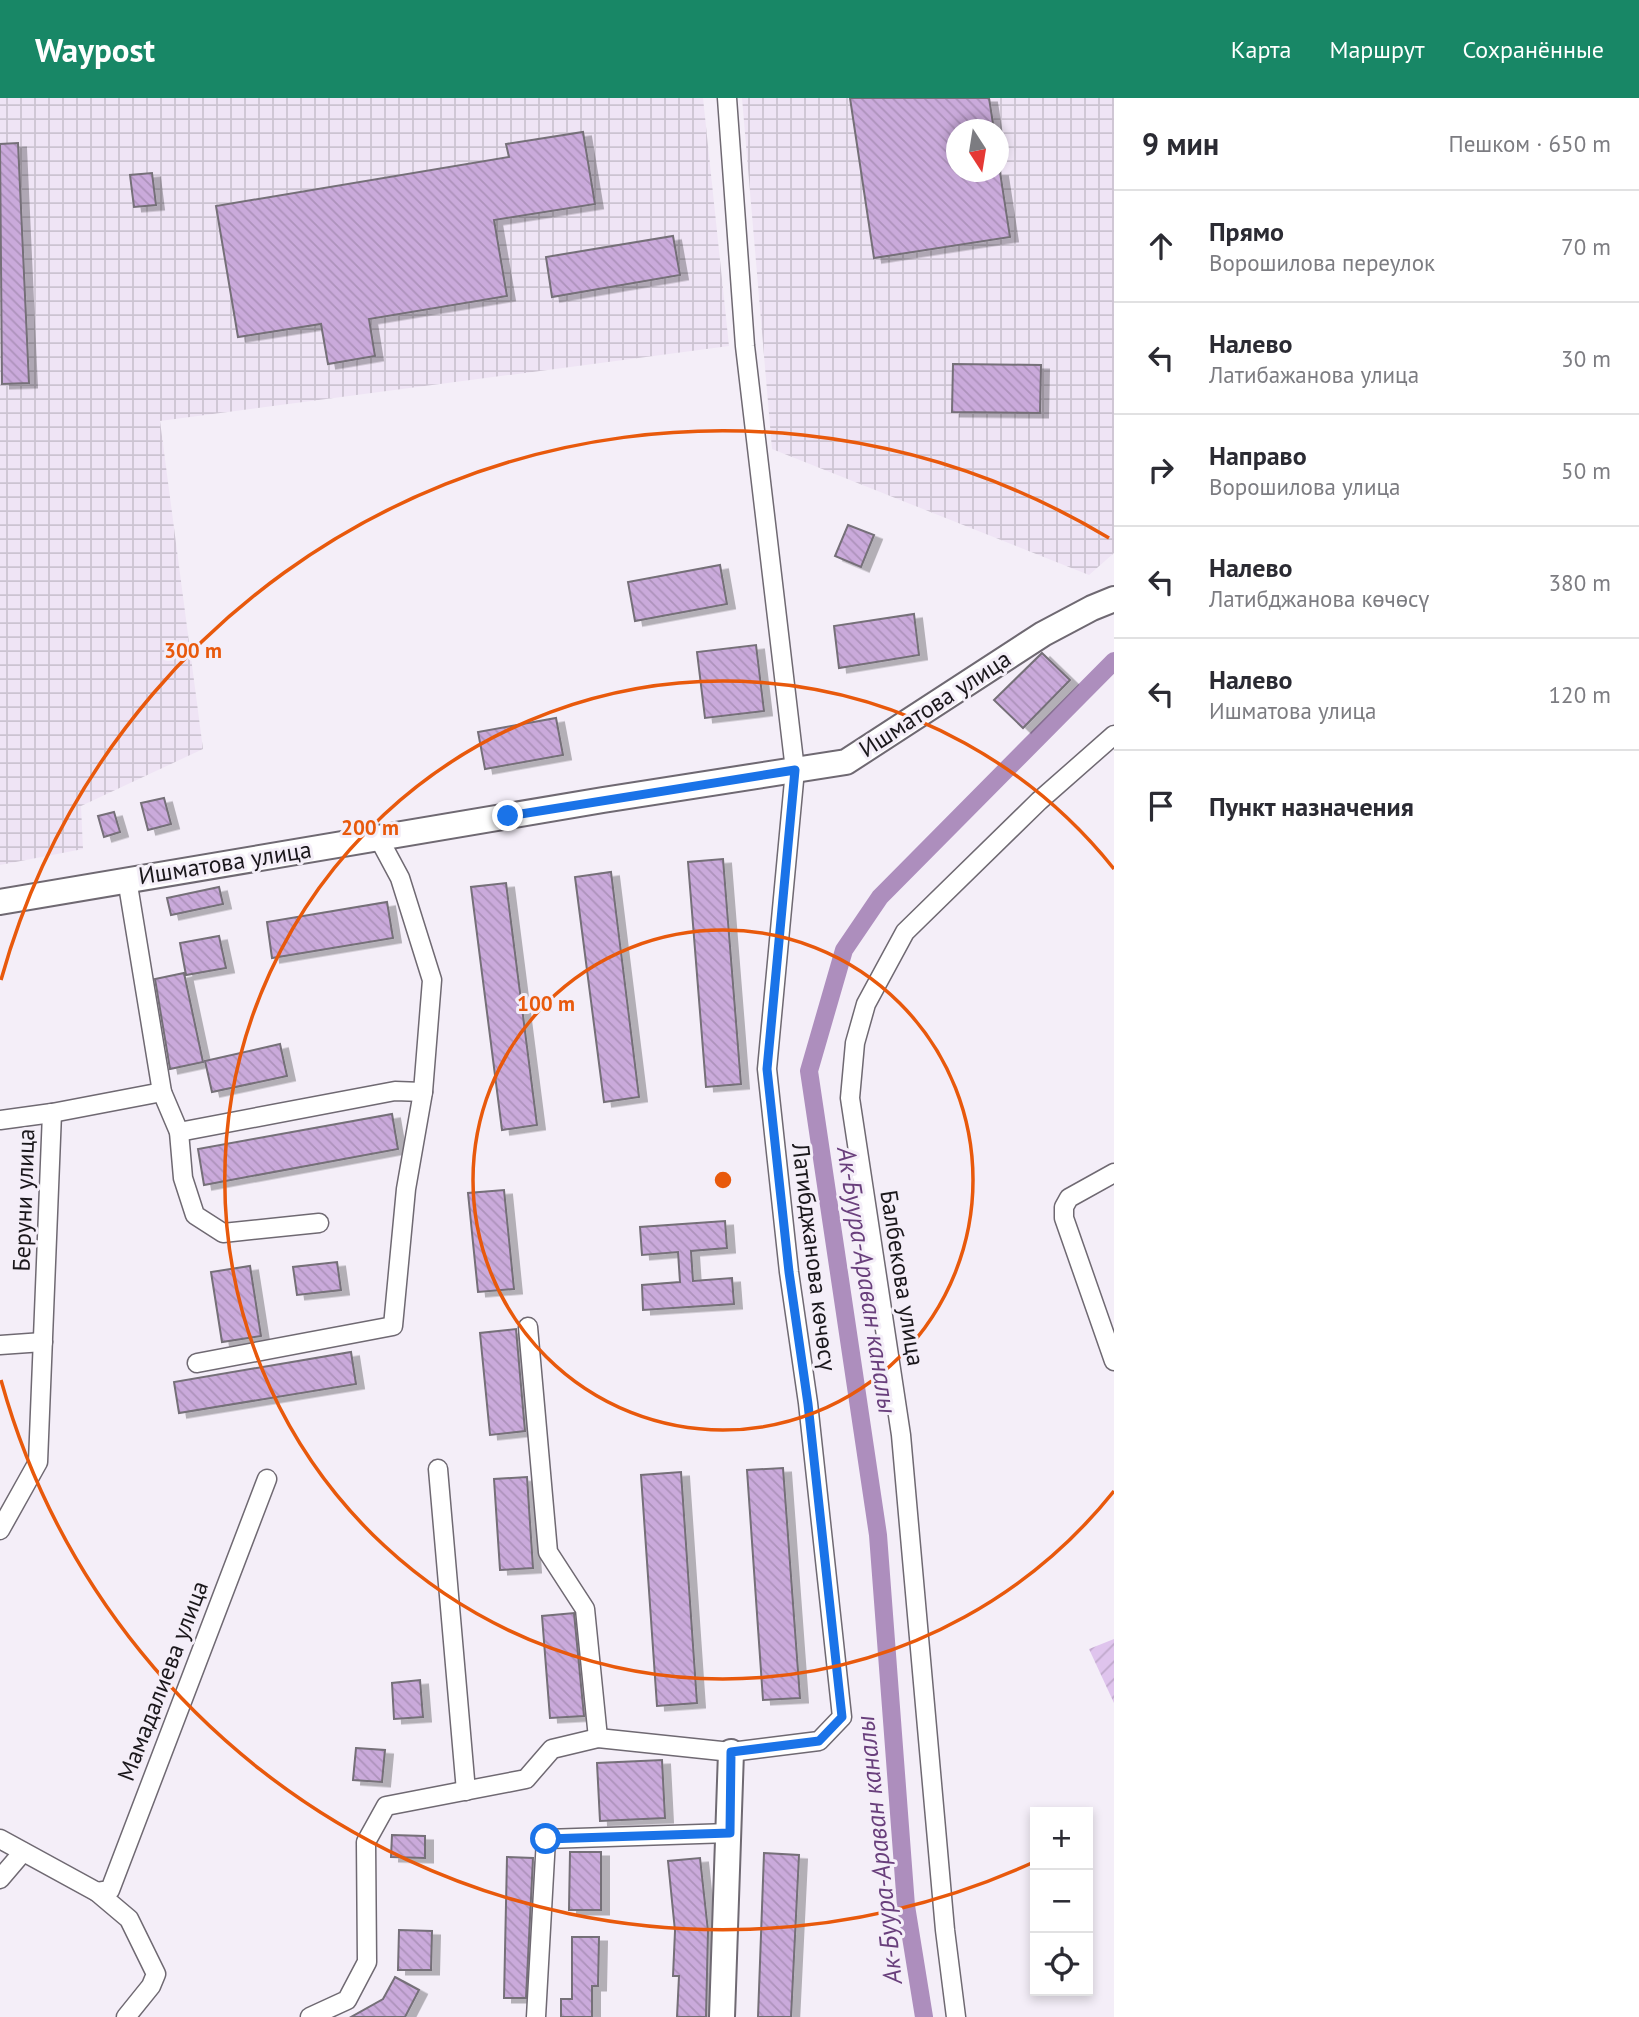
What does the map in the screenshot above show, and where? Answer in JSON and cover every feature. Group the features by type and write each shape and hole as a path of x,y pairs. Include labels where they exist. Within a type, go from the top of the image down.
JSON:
{"main road":[{"name":"Ишматова улица","path":"0,902 378,837 846,762 1043,634 1114,599"},
{"path":"722,2017 731,1752"}],"street":[{"path":"727,98 745,346 795,770"},
{"name":"Балбекова улица","path":"956,2017 945,1930 901,1435 850,1098 855,1043 866,1004 905,932 1039,801 1114,735"},
{"name":"Латибджанова көчөсү","path":"731,1752 819,1741 842,1717 810,1417 789,1272 767,1069 795,770"},
{"path":"197,1363 393,1326 406,1189 423,1092 432,980 400,878 378,837"},
{"path":"127,879 162,1091 179,1132 183,1178 195,1215 223,1233 319,1223"},
{"path":"0,1120 52,1113 162,1091"},
{"path":"179,1132 395,1091 423,1092"},
{"name":"Беруни улица","path":"0,1530 38,1462 52,1113"},
{"path":"1114,1174 1069,1198 1064,1206 1064,1218 1114,1361"},
{"path":"528,1327 548,1552 585,1609 598,1738"},
{"path":"0,1346 43,1342"},
{"path":"438,1469 466,1791"},
{"name":"Мамадалиева улица","path":"97,1892 110,1890 267,1479"},
{"path":"310,2017 347,2000 367,1962 366,1842 386,1806 526,1779 552,1749 598,1738 731,1752"},
{"path":"536,2017 546,1839 730,1833"},
{"path":"0,1839 97,1892 130,1919 156,1975 151,1986 126,2017"},
{"path":"0,1879 23,1852"}],"shaded area":[{"path":"0,98 703,98 729,346 160,421 203,749 81,806 83,849 0,865"},
{"path":"742,98 1114,98 1114,553 1089,575 772,449"},
{"path":"1114,1639 1114,1703 1089,1649"}],"building":[{"path":"850,98 989,98 992,119 946,119 946,182 1002,182 1010,237 874,258"},
{"path":"583,132 595,204 494,220 507,296 369,319 375,356 328,364 321,324 238,337 216,206 509,157 506,144"},
{"path":"18,143 29,383 2,384 0,144"},
{"path":"152,173 156,205 134,207 130,175"},
{"path":"673,236 680,275 552,297 546,257"},
{"path":"953,364 1041,365 1040,413 952,412"},
{"path":"848,525 874,535 861,567 835,556"},
{"path":"720,565 727,604 635,621 628,582"},
{"path":"914,614 919,655 839,668 834,626"},
{"path":"756,645 764,711 705,718 697,652"},
{"path":"1042,653 1070,680 1023,728 994,700"},
{"path":"556,718 563,755 485,769 478,732"},
{"path":"164,798 171,824 148,830 141,803"},
{"path":"114,812 120,832 104,837 98,816"},
{"path":"723,859 741,1084 706,1087 688,862"},
{"path":"611,872 639,1097 604,1102 575,877"},
{"path":"506,883 537,1125 502,1130 471,887"},
{"path":"219,887 223,904 171,915 167,898"},
{"path":"387,902 393,938 272,958 267,922"},
{"path":"219,936 226,968 186,975 180,943"},
{"path":"184,973 203,1062 170,1069 155,979"},
{"path":"280,1044 287,1076 212,1092 205,1061"},
{"path":"392,1114 398,1149 204,1185 198,1149"},
{"path":"504,1190 514,1289 478,1292 468,1193"},
{"path":"725,1221 727,1248 691,1251 693,1281 732,1278 734,1304 643,1310 642,1285 680,1282 678,1252 642,1255 640,1227"},
{"path":"337,1262 341,1290 297,1295 293,1267"},
{"path":"250,1266 261,1336 222,1342 211,1272"},
{"path":"516,1329 525,1431 490,1435 480,1333"},
{"path":"351,1352 356,1384 179,1413 174,1382"},
{"path":"783,1468 800,1698 763,1700 747,1470"},
{"path":"681,1472 697,1703 657,1706 641,1475"},
{"path":"527,1477 533,1568 500,1570 494,1479"},
{"path":"574,1613 584,1716 550,1718 542,1616"},
{"path":"420,1680 423,1717 394,1719 392,1683"},
{"path":"356,1748 385,1750 382,1782 353,1780"},
{"path":"662,1760 665,1818 600,1821 597,1763"},
{"path":"392,1835 425,1836 425,1858 391,1857"},
{"path":"570,1852 601,1852 601,1910 569,1910"},
{"path":"764,1853 799,1855 791,2017 758,2017"},
{"path":"507,1857 533,1858 526,1998 504,1998"},
{"path":"700,1858 708,1931 706,2017 677,2017 679,1976 673,1976 675,1931 668,1861"},
{"path":"399,1930 432,1931 431,1970 398,1970"},
{"path":"572,1937 599,1937 598,1986 592,1986 592,2017 561,2017 561,1999 572,1999"},
{"path":"395,1977 419,1990 405,2017 351,2017 383,1999"}],"waterway":[{"name":"Ак-Буура-Араван каналы","path":"924,2017 906,1906 878,1535 809,1071 844,950 880,897 1114,661"}],"route":[{"path":"508,816 795,770 767,1069 789,1272 808,1404 842,1717 819,1741 731,1752 730,1833 546,1839"}]}
